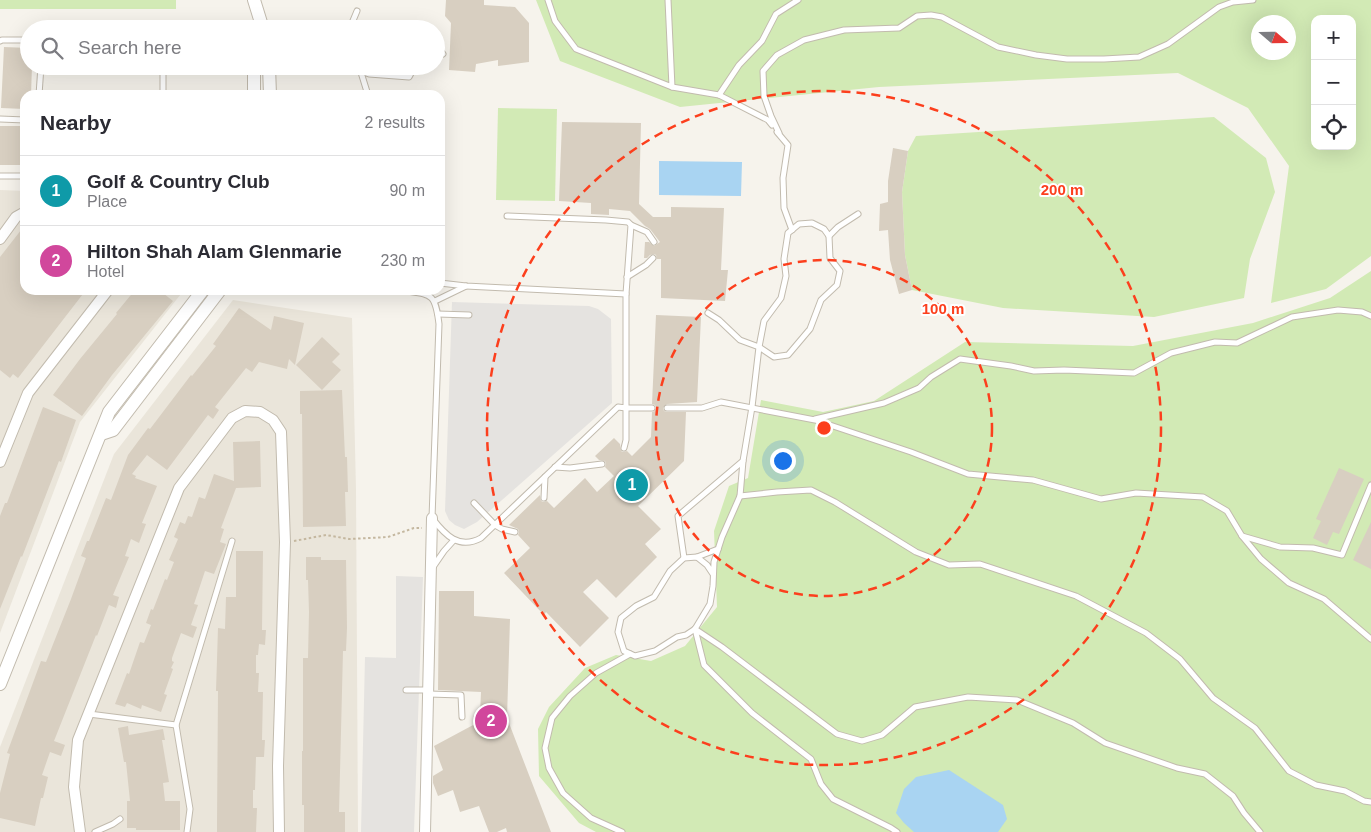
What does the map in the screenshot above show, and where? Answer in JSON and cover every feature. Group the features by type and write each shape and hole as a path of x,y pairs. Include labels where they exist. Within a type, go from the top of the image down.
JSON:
{"street":[{"path":"254,0 260,20"},
{"path":"254,75 254,90"},
{"path":"269,75 270,90"},
{"path":"0,239 20,215"},
{"path":"0,462 28,393 104,295"},
{"path":"0,684 101,434 108,412 198,295"},
{"path":"101,434 112,430 216,295"},
{"path":"80,832 74,787 78,740 179,488 232,418 245,411 260,412 273,420 281,432 285,542 278,766 278,832"},
{"path":"425,832 432,524"}],"lane":[{"path":"548,0 556,21 576,49 672,87 719,95 768,120 788,145 783,178 784,208 792,230"},
{"path":"668,0 672,87"},
{"path":"719,95 739,65 762,41 776,14 798,0"},
{"path":"779,133 764,96 763,72 777,55 804,40 844,30 899,28 917,16 931,14 942,17 998,47 1017,51 1067,59 1139,57 1168,44 1219,7 1233,2 1253,0"},
{"path":"353,20 357,11"},
{"path":"0,41 20,40"},
{"path":"40,90 41,75"},
{"path":"163,90 164,75"},
{"path":"361,75 366,90"},
{"path":"382,75 409,77 410,75"},
{"path":"0,119 20,120"},
{"path":"0,176 20,176"},
{"path":"829,236 838,227 858,214"},
{"path":"507,216 628,222 647,232 654,242"},
{"path":"708,313 719,320 740,340 759,347 774,357 788,356 810,329 822,300 838,285 840,271 830,258 829,236 824,228 812,223 799,224 788,233 784,259 786,276 781,298 764,321 759,347 740,496 722,537 714,562 710,604 695,629 686,635 676,638 655,651 635,656 624,651 618,632 621,618 636,606 654,597 670,571 684,558 696,557 718,549"},
{"path":"624,448 626,440 626,294 631,225"},
{"path":"627,277 646,265 653,258"},
{"path":"445,284 626,294"},
{"path":"435,301 466,286"},
{"path":"428,295 435,301 439,334 432,524 454,540 470,542 481,538 618,407 652,408"},
{"path":"814,420 884,403 920,388 931,377 960,359 1034,371 1064,370 1134,373 1171,353 1215,342 1237,344 1292,317 1338,310 1362,312 1371,316"},
{"path":"438,314 469,315"},
{"path":"667,408 702,408 721,402 752,407 814,420 911,452 968,474 1032,480 1101,499 1136,493 1203,497 1227,511 1242,536 1261,559 1289,583 1324,599 1371,639"},
{"path":"684,558 678,516 743,462"},
{"path":"555,467 584,467 602,464"},
{"path":"544,498 545,477"},
{"path":"1242,536 1280,547 1313,548 1342,555 1371,485"},
{"path":"740,496 811,490 835,502 916,552 949,565 980,564 1076,596 1146,633 1180,659 1213,698 1254,728 1289,771 1316,785 1345,791 1364,801 1371,802"},
{"path":"474,503 495,524 516,532"},
{"path":"430,571 454,540"},
{"path":"188,832 190,809 176,725 232,541"},
{"path":"696,557 707,565 713,574"},
{"path":"695,629 704,665 752,713 811,759 821,784 833,799 897,832"},
{"path":"695,629 837,734 862,741 882,735 916,707 968,697 1017,700 1073,723 1104,743 1177,768 1205,774 1234,796 1244,813 1260,832"},
{"path":"622,832 591,818 563,793 549,768 545,748 552,718 570,696 596,673 630,654"},
{"path":"406,690 461,695 462,717"},
{"path":"89,714 176,725"},
{"path":"94,832 120,819"}],"path":[{"path":"285,542 326,535 349,539 388,537 432,524"}],"shaded area":[{"path":"0,190 20,191 20,295 180,295 80,422 0,633"},
{"path":"233,300 352,318 356,490 358,832 0,832 0,747 114,454"},
{"path":"452,302 589,306 598,309 611,319 612,403 477,522 464,529 449,520 445,511"},
{"path":"396,576 423,577 414,832 361,832 365,657 396,658"}],"green space":[{"path":"0,0 176,0 176,9 0,9"},
{"path":"536,0 1371,0 1371,256 1326,289 1271,303 1289,166 1248,108 1178,73 879,87 680,107 560,61"},
{"path":"498,108 557,109 555,201 496,200"},
{"path":"1214,117 1266,158 1275,192 1250,259 1244,298 1154,317 1003,308 912,290 905,255 902,192 908,151 916,136"},
{"path":"1371,271 1371,832 596,832 579,823 539,776 538,729 549,707 585,668 616,655 651,661 685,646 717,607 714,531 729,486 748,478 761,400 823,412 874,401 965,342 1133,346 1253,323 1330,298"}],"water":[{"path":"659,161 742,162 741,196 659,195"},
{"path":"949,770 1003,805 1007,819 998,832 914,832 896,813 904,789 916,777"}],"building":[{"path":"446,0 484,0 484,5 515,7 529,23 529,62 498,66 498,60 476,64 475,72 449,70 451,23 445,16"},
{"path":"4,47 20,48 20,75 32,75 31,90 20,90 20,109 1,108"},
{"path":"562,122 641,123 639,204 653,217 671,217 671,207 724,208 721,270 728,270 725,301 661,298 661,259 657,259 654,254 644,258 645,242 649,242 654,246 660,242 650,229 630,211 609,209 609,215 591,214 591,203 559,201"},
{"path":"0,126 20,126 20,165 0,165"},
{"path":"893,148 908,151 902,192 905,255 912,290 899,294 890,260 888,230 879,231 880,204 888,202 888,181"},
{"path":"20,231 20,295 82,295 18,378 13,374 10,378 0,370 0,257"},
{"path":"131,295 165,295 173,301 112,375 82,416 53,395"},
{"path":"239,308 271,330 274,316 304,323 295,365 289,359 287,369 259,362 252,372 246,368 215,407 219,410 213,419 208,415 167,470 147,455 132,474 136,476 135,478 157,486 142,523 146,524 139,543 131,539 125,556 129,557 113,595 119,597 116,608 109,605 54,741 65,745 61,756 50,752 42,775 48,777 35,826 0,818 0,793 10,754 7,753 41,661 46,662 71,599 86,558 81,556 106,498 111,500 128,455 216,346 213,344"},
{"path":"656,315 701,317 697,402 667,404 663,408 667,412 686,412 684,461 638,506 661,529 645,544 657,557 616,598 597,579 583,592 609,618 580,647 546,612 544,615 504,573 530,548 518,535 518,529 509,525 540,495 541,501 547,501 554,508 585,478 597,492 614,476 605,467 605,461 599,460 595,456 614,438 620,444 621,451 627,451 632,456 651,437 652,412 656,408 652,404"},
{"path":"322,337 340,354 332,362 341,370 322,390 296,365"},
{"path":"342,390 345,457 347,457 348,492 345,492 346,526 303,527 300,391"},
{"path":"43,407 76,420 61,462 59,461 0,609 0,516 5,503 7,503"},
{"path":"260,441 261,487 236,488 221,528 224,529 220,542 226,544 214,574 205,571 194,604 198,605 191,625 197,627 193,638 181,633 172,658 174,662 171,668 173,669 164,694 167,695 161,712 142,705 141,709 127,703 125,707 115,704 127,673 129,674 140,642 144,643 151,625 146,623 151,609 153,610 174,562 169,560 178,539 174,537 180,522 185,524 188,516 192,517 199,497 205,499 214,474 234,481 233,442"},
{"path":"1339,468 1364,479 1339,534 1333,532 1327,545 1313,538 1321,521 1316,519"},
{"path":"1371,522 1371,569 1353,560"},
{"path":"236,551 263,551 262,630 266,630 265,645 259,644 258,655 256,655 256,673 259,673 258,692 263,692 262,740 265,740 264,757 256,757 253,808 257,808 256,832 217,832 218,691 216,691 218,628 225,629 226,597 236,597"},
{"path":"306,557 321,557 321,560 346,560 347,628 346,651 343,651 339,812 345,812 345,832 304,832 304,805 302,805 303,658 308,658 309,612"},
{"path":"439,591 474,591 474,616 510,619 507,718 551,832 507,832 506,828 497,832 489,832 479,806 460,812 453,790 438,796 433,783 433,776 443,770 434,746 475,724 473,716 480,714 481,692 438,690"},
{"path":"128,726 129,735 163,729 165,740 162,740 169,782 163,783 165,801 180,801 180,830 136,830 136,828 127,828 127,801 130,801 126,762 124,762 118,728"}],"place":[{"name":"Golf & Country Club","path":"632,485"},
{"name":"Hilton Shah Alam Glenmarie","path":"491,721"}]}
